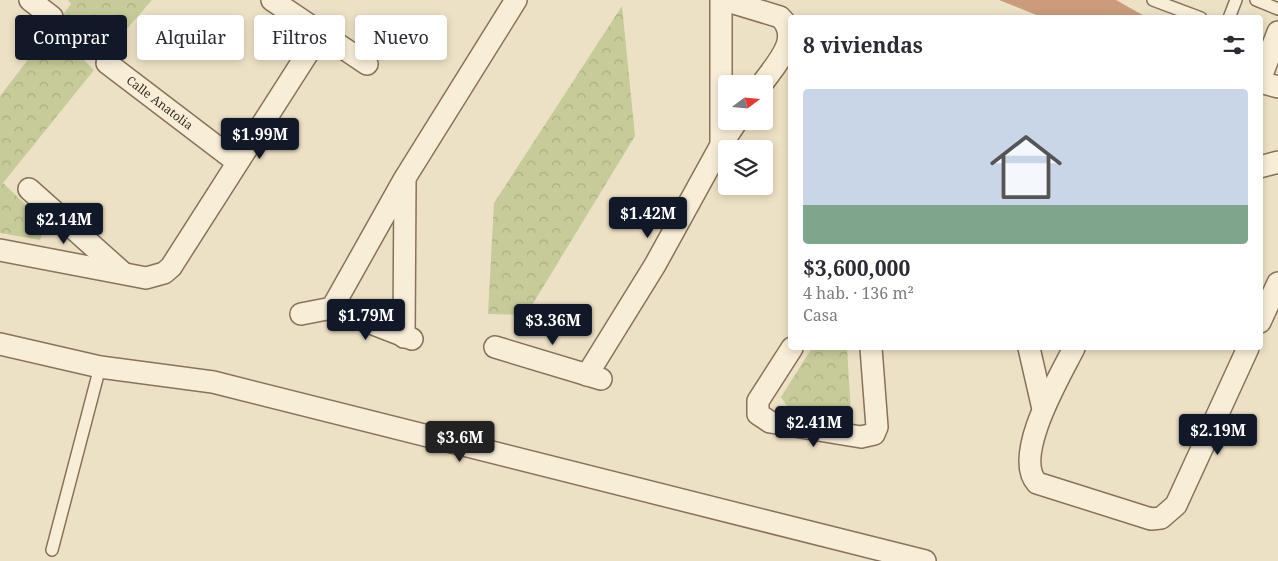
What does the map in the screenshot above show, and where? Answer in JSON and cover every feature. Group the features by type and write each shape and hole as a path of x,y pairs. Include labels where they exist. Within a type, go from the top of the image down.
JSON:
{"street":[{"path":"30,0 49,15"},
{"path":"272,0 293,15"},
{"path":"332,308 405,178 516,0"},
{"path":"721,140 722,0 780,17 788,26"},
{"path":"1263,73 1278,32"},
{"path":"768,75 788,44"},
{"path":"345,50 368,64"},
{"path":"0,250 146,278 164,274 171,267 303,60"},
{"name":"Calle Anatolia","path":"107,63 237,162"},
{"path":"1263,82 1278,87"},
{"path":"495,347 594,377 718,150"},
{"path":"302,314 332,308 408,338 405,178"},
{"path":"29,189 123,273"},
{"path":"1263,315 1278,282"},
{"path":"0,344 100,367 212,382 925,561"},
{"path":"791,350 758,401 758,414 770,422 861,438 874,434 877,426 871,350"},
{"path":"1029,350 1043,409"},
{"path":"1073,350 1043,409 1030,450 1028,464 1031,477 1036,483 1151,519 1161,518 1176,505 1247,350"}],"lane":[{"path":"1153,0 1193,15"},
{"path":"1230,15 1236,0"},
{"path":"1256,0 1278,10"},
{"path":"52,550 100,367"}],"green space":[{"path":"68,0 152,0 127,29 127,15 63,15 71,4"},
{"path":"622,6 635,136 526,315 488,314 494,203"},
{"path":"28,60 84,60 94,70 3,183 46,224 40,240 0,233 0,96"},
{"path":"811,350 847,350 851,414 845,419 789,409 781,397"}],"building":[{"path":"999,0 1116,0 1143,15 1036,15"}]}
